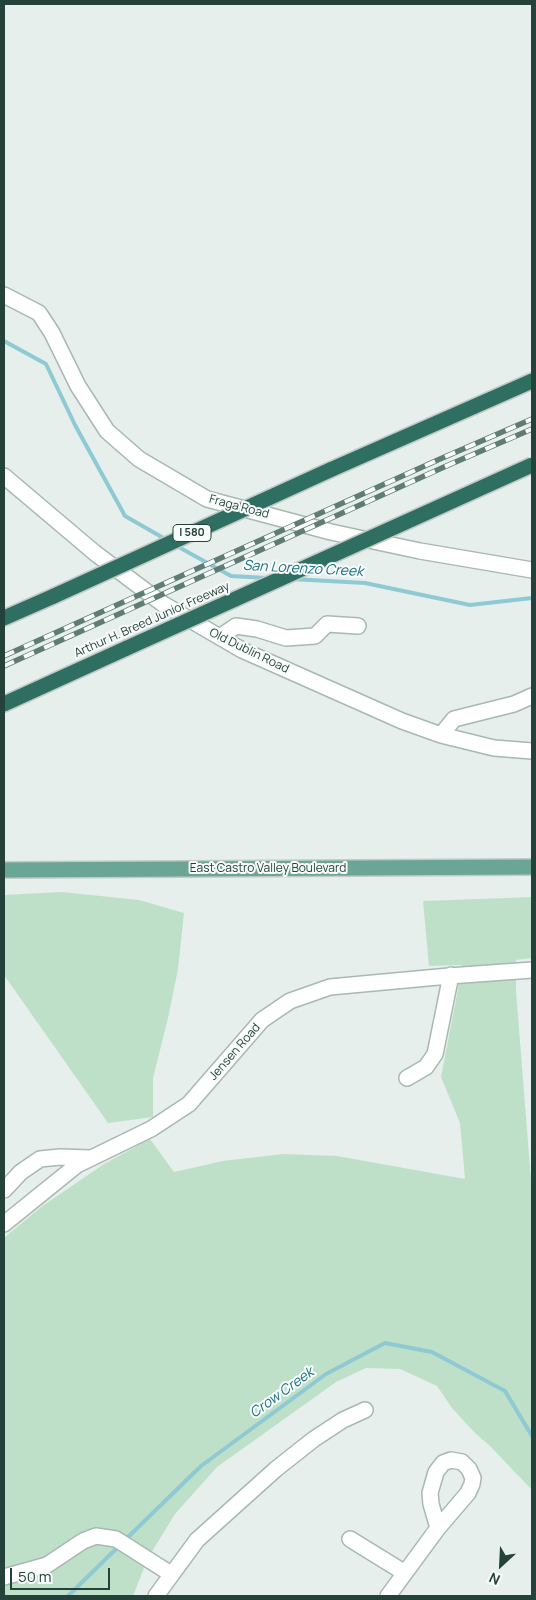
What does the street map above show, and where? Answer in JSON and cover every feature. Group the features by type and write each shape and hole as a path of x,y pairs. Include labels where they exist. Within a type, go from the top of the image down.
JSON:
{"highway":[{"name":"I 580","path":"4,618 531,381"},
{"name":"Arthur H. Breed Junior Freeway","path":"4,704 532,465"}],"main road":[{"name":"East Castro Valley Boulevard","path":"4,870 532,867"}],"street":[{"name":"Fraga Road","path":"4,295 39,313 52,333 78,386 107,431 139,460 207,499 331,532 420,551 532,570"},
{"name":"Old Dublin Road","path":"4,476 95,552 163,604 242,650 402,721 441,735 494,748 532,750"},
{"path":"220,637 236,626 257,629 286,638 315,636 327,624 358,626"},
{"path":"441,735 454,720 514,704 532,696"},
{"name":"Jensen Road","path":"4,1224 77,1165 151,1130 189,1104 262,1020 290,1001 330,987 451,975 532,970"},
{"path":"407,1078 426,1067 435,1054 451,975"},
{"path":"4,1190 21,1172 40,1159 60,1157 92,1158"},
{"path":"156,1596 198,1540 276,1469 314,1439 343,1420 365,1410"},
{"path":"388,1596 438,1528"},
{"path":"4,1577 47,1565 83,1541 96,1536 116,1539 171,1574"},
{"path":"350,1539 405,1573"}],"green space":[{"path":"62,892 139,900 184,913 178,969 153,1078 153,1117 108,1123 4,975 4,895"},
{"path":"532,897 532,958 516,960 516,991 532,1193 532,1490 452,1408 437,1386 400,1369 366,1368 336,1382 217,1467 175,1514 148,1558 133,1596 4,1596 4,1238 41,1207 104,1164 150,1139 174,1172 223,1161 283,1154 337,1156 465,1179 460,1123 441,1077 461,965 429,966 423,901"}],"waterway":[{"name":"San Lorenzo Creek","path":"4,341 46,364 75,425 125,516 167,540"},
{"name":"San Lorenzo Creek","path":"175,545 231,576 267,578"},
{"name":"San Lorenzo Creek","path":"292,579 365,583 470,605 532,598"},
{"name":"Crow Creek","path":"125,1540 201,1466 326,1374 385,1343 432,1352 505,1391 532,1436"},
{"name":"Crow Creek","path":"68,1596 120,1545"}],"railway":[{"path":"4,656 532,419"},
{"path":"4,666 532,429"}]}
